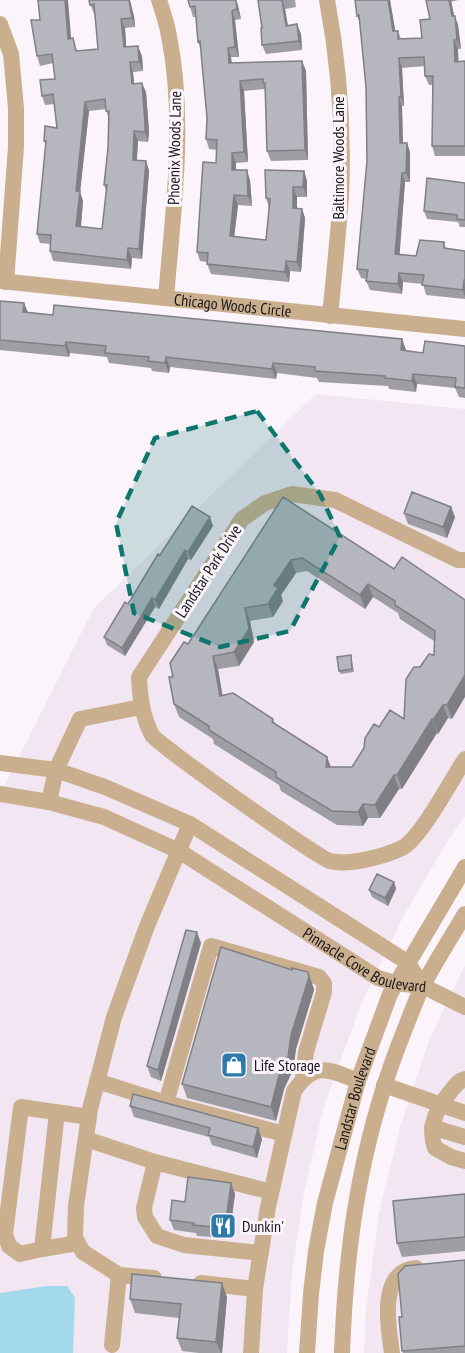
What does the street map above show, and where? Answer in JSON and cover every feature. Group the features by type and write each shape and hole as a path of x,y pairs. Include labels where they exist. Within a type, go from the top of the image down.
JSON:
{"street":[{"name":"Phoenix Woods Lane","path":"159,0 169,35 178,106 176,169 166,298"},
{"name":"Baltimore Woods Lane","path":"327,0 334,35 340,122 341,195 330,316"},
{"path":"0,24 11,54 16,108 16,147 3,281"},
{"name":"Chicago Woods Circle","path":"3,281 465,329"},
{"name":"Landstar Park Drive","path":"463,562 335,500 292,494 265,502 242,519 139,677 141,707 153,737 246,806 330,861 361,861 403,847 420,830 465,759"},
{"path":"49,802 56,770 80,719 141,707"},
{"name":"Pinnacle Cove Boulevard","path":"0,763 56,770 105,787 190,824 407,962 423,986"},
{"name":"Pinnacle Cove Boulevard","path":"0,794 49,802 104,817 179,851 378,978 395,983 423,986"},
{"path":"190,824 147,926 114,1017 89,1117 76,1206 75,1238 83,1252 119,1275 255,1289"},
{"name":"Landstar Boulevard","path":"307,1353 316,1251 325,1203 358,1081 395,983 465,867"},
{"path":"283,917 299,893"},
{"name":"Landstar Boulevard","path":"342,1353 355,1202 372,1126 384,1085 423,986 465,914"},
{"path":"166,1103 211,946 319,977 324,983 324,992 306,1052 303,1077 294,1091 271,1192 255,1289 251,1353"},
{"path":"423,986 465,1007"},
{"path":"303,1077 316,1070 331,1070 358,1081"},
{"path":"97,1082 284,1134"},
{"path":"384,1085 456,1088"},
{"path":"456,1088 465,1100"},
{"path":"456,1088 465,1113"},
{"path":"456,1088 435,1115 432,1140 435,1148 465,1161"},
{"path":"78,1243 20,1254 9,1246 5,1234 21,1107 89,1117"},
{"path":"42,1249 57,1112"},
{"path":"432,1127 465,1137"},
{"path":"86,1139 155,1162 271,1192"},
{"path":"155,1162 144,1208 145,1217 157,1236 184,1245 213,1250 261,1253"},
{"path":"392,1353 388,1323 393,1281 407,1269 430,1266"},
{"path":"112,1345 119,1275"}],"highlighted area":[{"path":"257,411 320,494 340,537 290,631 220,647 134,613 116,523 155,438"}],"shaded area":[{"path":"316,394 465,409 465,816 448,840 403,917 361,1004 323,1109 304,1192 292,1273 287,1353 0,1353 0,794 94,608"},
{"path":"465,965 465,1353 364,1353 366,1309 379,1214 400,1127 429,1040"}],"water":[{"path":"47,1286 67,1286 75,1298 73,1353 0,1353 0,1293"}],"building":[{"path":"38,0 65,0 68,39 73,38 76,51 98,49 94,4 90,5 89,0 129,0 132,18 121,19 124,47 138,46 139,62 130,62 132,84 142,83 145,123 145,132 134,131 133,160 146,161 139,249 128,248 127,260 50,251 51,235 37,234 46,141 44,141 45,126 57,128 53,94 42,96 40,80 55,79 52,54 37,56 31,20 40,20","holes":["105,99 106,111 109,111 104,185 107,185 102,229 76,226 80,191 76,191 85,102"]},
{"path":"188,0 236,0 237,9 232,11 235,47 228,48 229,63 302,61 305,150 267,151 263,79 240,81 244,152 232,153 232,170 247,170 248,196 234,195 230,236 266,240 270,199 266,198 265,170 304,171 303,187 293,187 293,208 302,209 297,262 286,261 285,272 207,264 208,253 197,252 203,162 216,163 217,140 206,139 207,118 200,41 198,42 195,6 190,7"},
{"path":"258,0 282,0 286,26 297,24 299,41 262,45"},
{"path":"355,0 388,0 393,31 398,31 398,39 422,38 420,20 430,19 426,0 449,0 452,16 455,16 457,40 454,40 455,62 465,61 465,146 432,146 433,76 425,76 424,57 399,58 400,143 407,143 406,173 402,173 395,254 416,256 420,240 444,242 444,248 465,251 463,290 422,285 424,275 399,273 398,284 366,281 368,270 357,269 367,161 366,87 359,15 357,16"},
{"path":"427,178 465,183 465,220 457,219 457,215 424,211"},
{"path":"0,301 24,303 23,312 53,315 54,305 402,339 401,350 423,353 425,341 465,346 465,388 455,387 456,378 413,374 412,381 385,378 385,376 315,371 315,367 273,363 272,369 166,357 165,363 148,361 149,357 105,353 106,346 66,342 65,346 0,340"},
{"path":"412,492 451,507 443,527 404,513"},
{"path":"283,497 394,569 402,557 465,600 465,675 447,705 443,705 432,719 375,805 363,804 358,812 332,811 276,777 276,772 209,730 209,726 174,704 169,677 173,677 170,663 184,642 188,644","holes":["302,558 360,595 368,584 435,631 434,655 429,654 420,667 414,667 406,679 404,719 390,710 379,727 374,724 365,738 364,748 352,767 326,767 327,757 272,722 273,719 233,693 220,696 213,656 234,652 249,629 245,608 268,604 278,588 274,585 291,560"]},
{"path":"192,506 210,517 188,552 185,550 155,600 152,598 122,648 104,637 125,602 128,604 158,554 160,555"},
{"path":"351,655 352,669 339,671 337,657"},
{"path":"377,874 394,882 385,898 369,890"},
{"path":"186,930 197,932 158,1070 147,1066"},
{"path":"221,947 292,970 292,968 308,972 309,977 291,1035 288,1057 279,1075 271,1107 182,1084"},
{"path":"133,1094 258,1128 253,1147 208,1135 210,1128 130,1106"},
{"path":"188,1177 231,1183 225,1228 170,1220 172,1200 185,1202"},
{"path":"465,1194 465,1237 397,1243 393,1201"},
{"path":"465,1260 465,1346 402,1351 398,1274 405,1266"},
{"path":"132,1274 222,1283 216,1342 177,1338 181,1304 130,1299"}],"place":[{"name":"Life Storage","path":"234,1065"},
{"name":"Dunkin'","path":"223,1226"}]}
